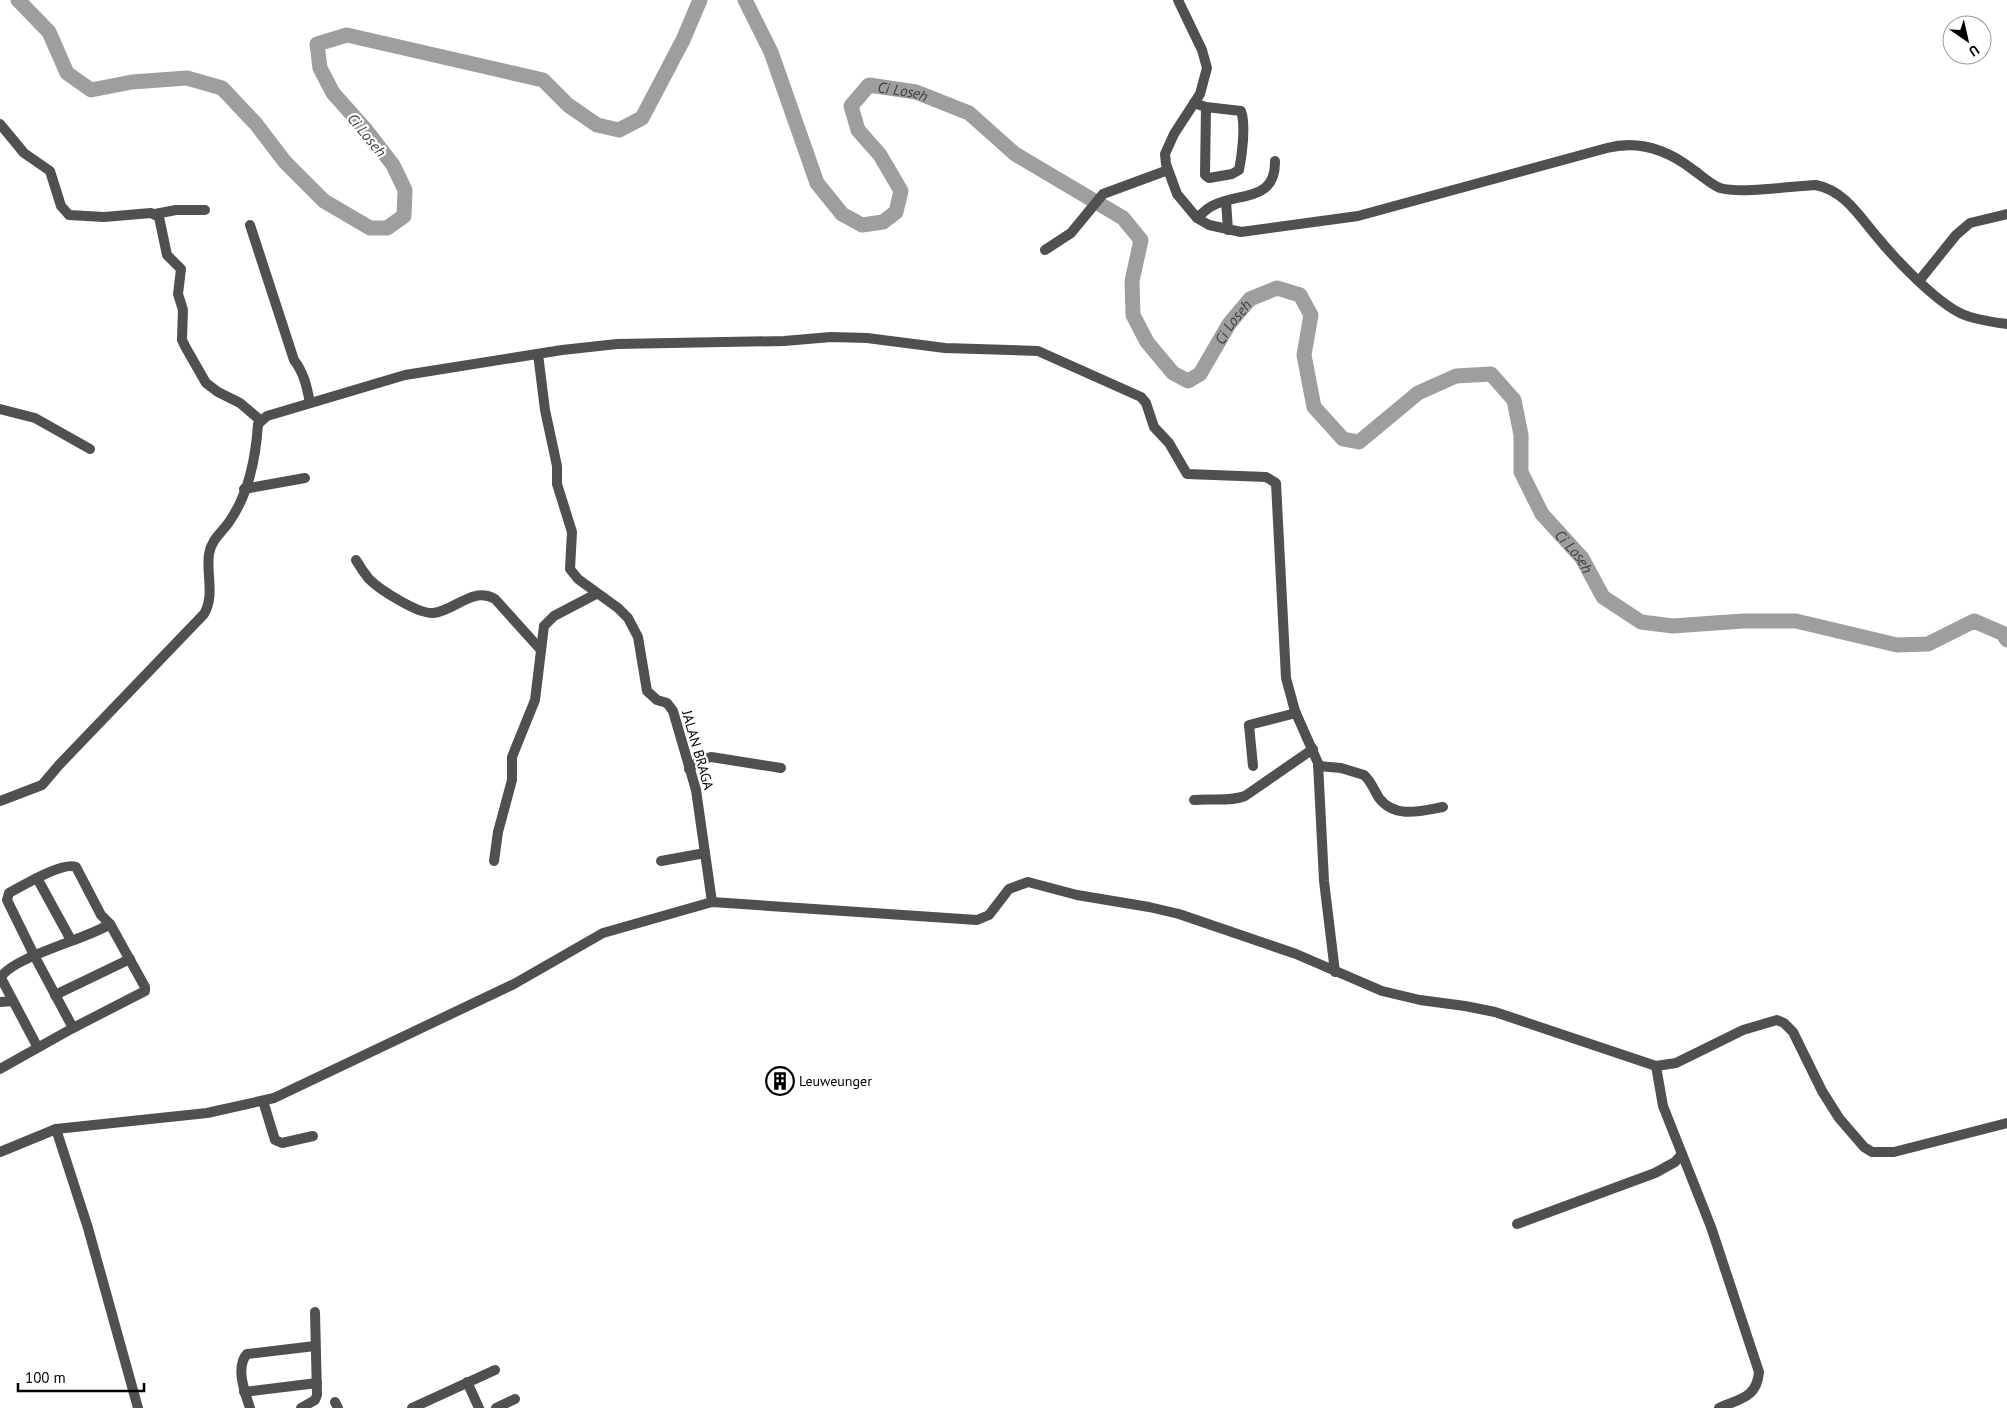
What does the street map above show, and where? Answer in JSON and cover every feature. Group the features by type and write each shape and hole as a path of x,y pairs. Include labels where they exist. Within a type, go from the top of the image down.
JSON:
{"street":[{"path":"1178,0 1202,50 1207,68 1200,94 1174,134 1166,154 1168,170 1177,194 1197,218 1209,225 1228,230 1261,230 1358,216 1623,144 1656,148 1683,162 1720,187 1737,189 1816,185 1836,192 1850,204 1878,239 1919,281 1962,314 2007,324"},
{"path":"1194,103 1206,107 1239,110 1243,114 1239,170 1232,174 1209,178 1205,175 1206,107"},
{"path":"0,124 24,153 50,171 62,206 69,215 104,217 155,214 176,210 204,210"},
{"path":"1197,218 1214,205 1263,190 1272,181 1275,161"},
{"path":"1045,250 1071,233 1103,194 1117,187 1168,170"},
{"path":"1226,201 1228,230"},
{"path":"155,214 159,217 167,255 181,269 178,294 183,310 182,340 186,348 206,383 218,392 240,403 260,420"},
{"path":"1919,281 1956,235 1970,223 2007,214"},
{"path":"250,225 294,360 301,368 310,403"},
{"path":"260,420 267,416 405,375 538,354 617,344 784,341 831,337 867,338 945,348 1038,350 1135,393 1146,403 1154,427 1169,443 1187,474 1266,477 1276,484 1286,678 1296,714 1316,758 1324,881 1336,972"},
{"name":"JALAN BRAGA","path":"538,354 545,410 557,466 556,484 572,532 570,569 578,579 596,594 618,608 634,628 638,637 648,691 656,700 667,703 673,712 696,790 712,902"},
{"path":"0,408 35,418 90,449"},
{"path":"0,801 45,783 59,765 204,614 209,603 209,554 218,534 232,519 244,489 254,462 260,420"},
{"path":"244,489 305,478"},
{"path":"356,560 370,580 386,592 411,606 428,612 437,612 474,596 488,595 495,598 541,650"},
{"path":"494,861 498,832 512,780 512,757 535,700 544,626 548,620 596,594"},
{"path":"1253,766 1249,725 1296,714"},
{"path":"689,769 700,760 711,757 781,768"},
{"path":"1194,800 1212,798 1232,799 1245,796 1316,758 1364,775 1380,800 1394,810 1416,812 1443,807"},
{"path":"661,860 705,853"},
{"path":"0,1069 38,1046 144,994 145,987 110,924 101,915 76,867 67,866 9,893 7,900 34,957 73,1028"},
{"path":"38,878 70,940"},
{"path":"0,1152 56,1130 207,1113 263,1101 298,1088 514,984 603,933 712,902 977,920 989,915 1009,889 1028,882 1077,895 1179,914 1296,954 1389,993 1495,1012 1656,1066 1676,1063 1743,1030 1777,1020 1784,1023 1793,1032 1822,1091 1839,1118 1864,1147 1872,1152 1894,1152 2007,1123"},
{"path":"38,1046 0,979 8,970 34,957 70,940 84,938 110,924"},
{"path":"54,995 130,960"},
{"path":"0,1002 13,1001"},
{"path":"1656,1066 1663,1106 1711,1228 1759,1372 1758,1385 1753,1391 1719,1408"},
{"path":"263,1101 276,1140 282,1143 313,1136"},
{"path":"56,1130 88,1228 138,1408"},
{"path":"1517,1224 1655,1173 1670,1165 1682,1154"},
{"path":"301,1408 315,1400 317,1395 315,1312"},
{"path":"250,1408 244,1392 241,1363 247,1354 315,1346"},
{"path":"412,1408 495,1370"},
{"path":"467,1382 479,1408"},
{"path":"244,1392 317,1384"},
{"path":"496,1408 515,1399"}],"waterway":[{"name":"Ci Loseh","path":"18,0 49,32 67,73 91,90 132,82 187,78 222,88 256,124 285,162 324,201 370,228 387,228 404,216 405,190 393,165 366,130 333,93 320,68 317,44 347,35 543,80 568,105 597,125 619,130 642,118 683,40 700,0"},
{"name":"Ci Loseh","path":"745,0 771,52 817,183 842,214 862,225 883,222 896,212 901,191 880,155 858,130 851,106 869,85 916,92 969,113 1015,154 1123,218 1141,240 1132,281 1133,315 1147,342 1173,373 1188,381 1200,374 1229,324 1250,299 1277,288 1300,295 1311,315 1304,355 1314,407 1343,439 1359,442 1418,393 1456,376 1491,374 1514,400 1521,435 1521,472 1542,514 1582,558 1603,597 1641,622 1673,626 1743,621 1796,621 1897,645 1928,644 1974,621 2002,633 2007,640"}],"place":[{"name":"Leuweunger","path":"780,1081"}]}
